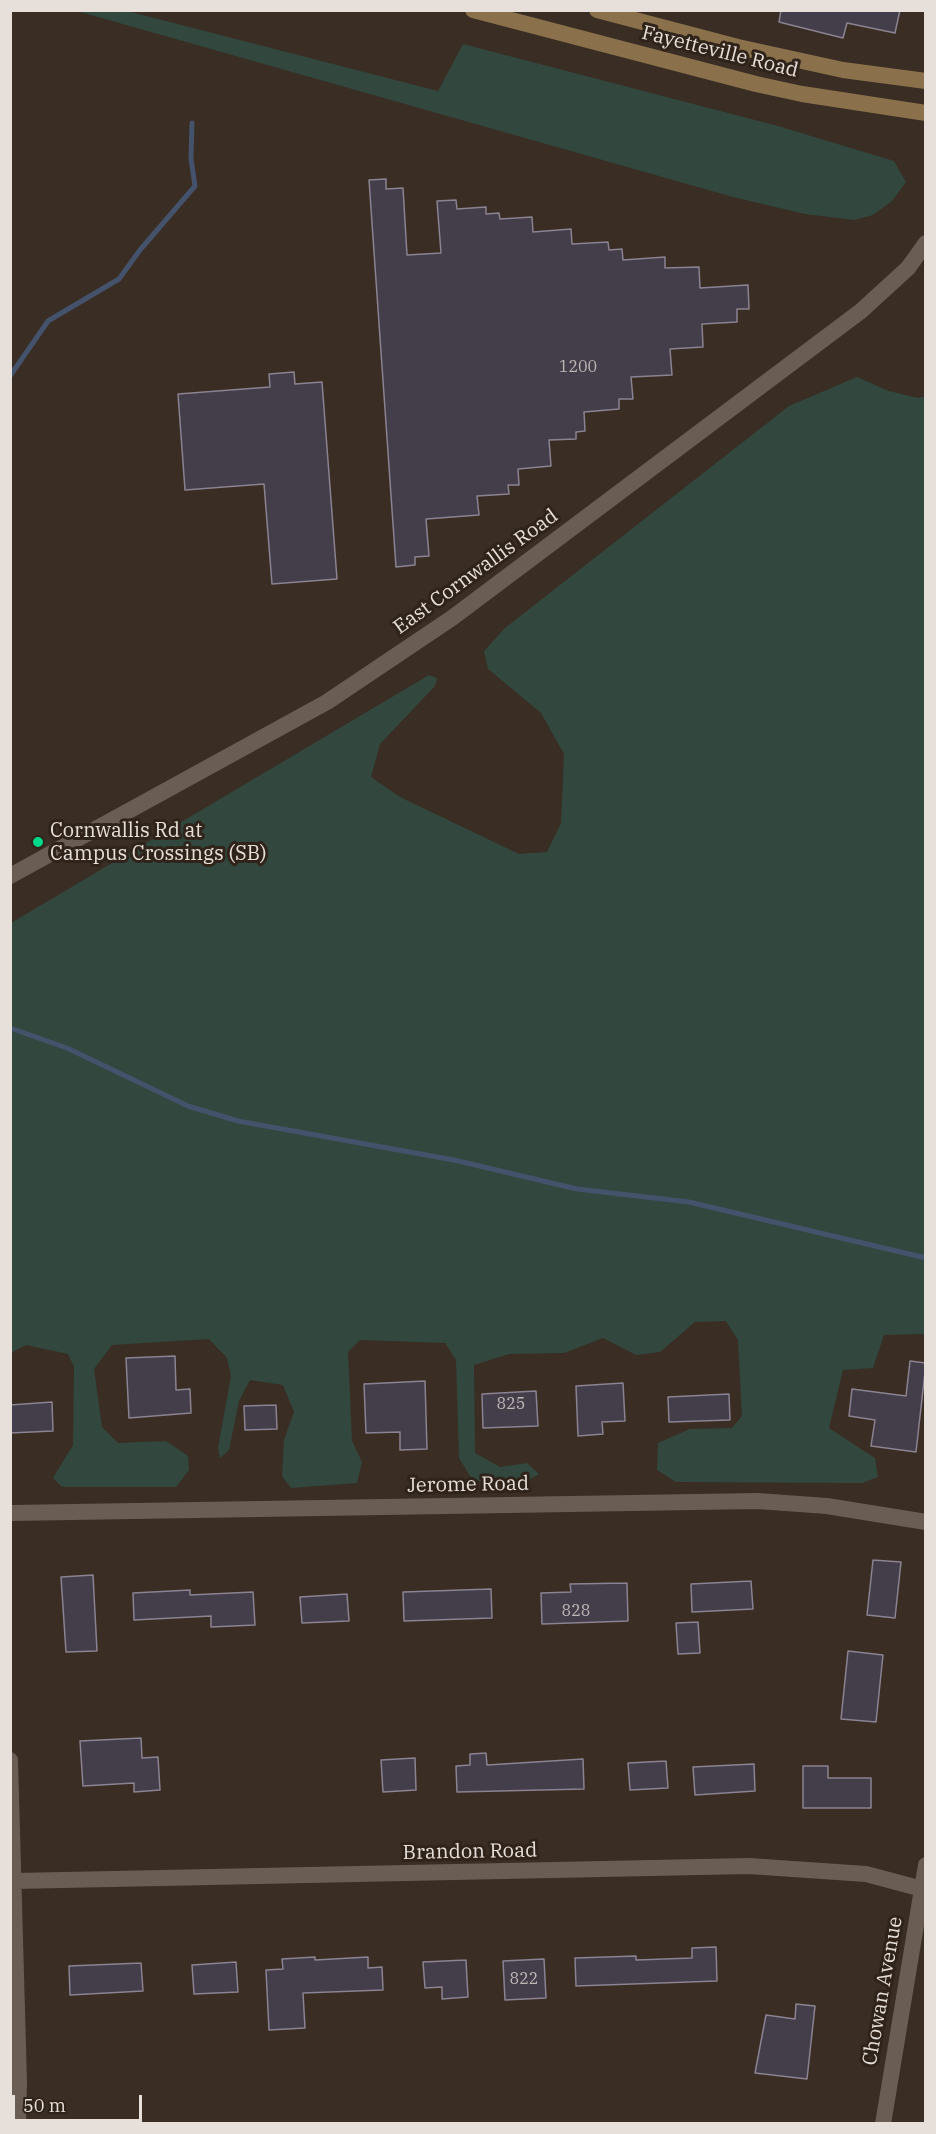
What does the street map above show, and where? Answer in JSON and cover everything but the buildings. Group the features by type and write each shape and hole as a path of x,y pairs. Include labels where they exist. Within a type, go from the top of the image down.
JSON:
{"main road":[{"name":"Fayetteville Road","path":"473,10 756,84 802,94 926,113"},
{"name":"Fayetteville Road","path":"597,10 738,47 843,70 926,81"}],"street":[{"name":"East Cornwallis Road","path":"10,876 327,702 452,618 861,311 908,268 926,243"},
{"name":"Jerome Road","path":"10,1513 757,1501 827,1506 926,1522"},
{"path":"10,1761 18,2124"},
{"name":"Brandon Road","path":"14,1881 749,1866 866,1874 924,1889"},
{"name":"Chowan Avenue","path":"883,2124 924,1889 926,1866"}],"green space":[{"path":"77,11 127,11 438,91 463,44 778,126 894,161 906,182 892,201 873,215 854,220 805,214 733,197"},
{"path":"857,377 889,391 918,398 926,396 925,1334 884,1335 873,1368 843,1370 829,1428 875,1458 878,1477 862,1483 676,1482 657,1470 658,1443 690,1429 732,1428 742,1416 738,1340 726,1321 695,1322 660,1352 636,1355 603,1338 564,1353 509,1354 474,1365 475,1453 500,1467 527,1463 539,1474 525,1482 487,1485 470,1476 459,1458 456,1360 445,1343 360,1340 348,1352 352,1441 362,1462 357,1483 291,1488 282,1476 284,1440 294,1412 283,1385 250,1380 239,1401 229,1450 220,1458 218,1448 231,1376 227,1358 209,1339 112,1345 94,1369 102,1427 118,1443 166,1441 188,1456 189,1470 176,1487 62,1487 53,1478 73,1445 74,1367 68,1354 26,1345 11,1353 11,923 429,675 437,678 435,686 380,744 371,777 400,797 519,854 547,852 561,823 564,754 541,713 488,669 484,651 505,628 789,406"}],"waterway":[{"path":"10,376 48,321 119,279 140,250 195,186 191,159 192,123"},
{"path":"10,1028 67,1048 188,1106 238,1121 454,1160 577,1189 689,1202 926,1258"}],"place":[{"name":"Cornwallis Rd at Campus Crossings (SB)","path":"38,842"}]}
